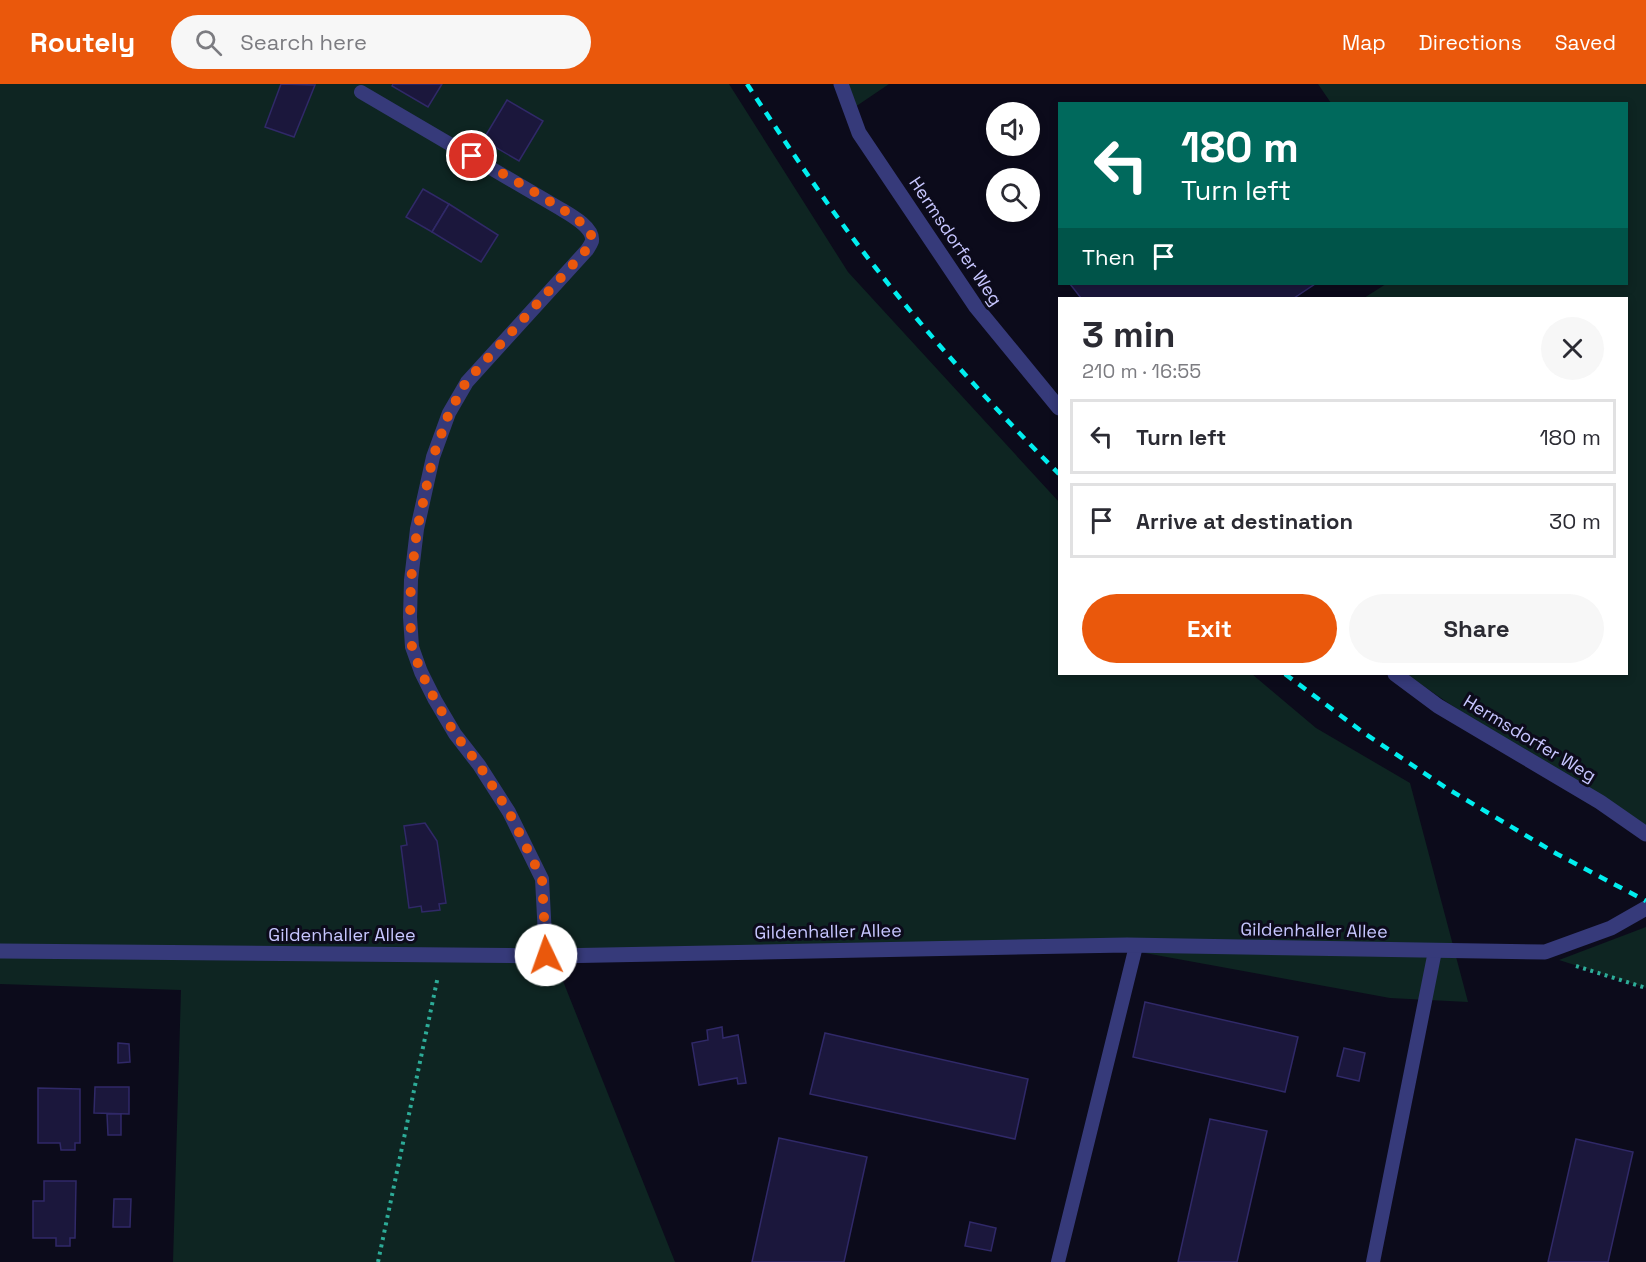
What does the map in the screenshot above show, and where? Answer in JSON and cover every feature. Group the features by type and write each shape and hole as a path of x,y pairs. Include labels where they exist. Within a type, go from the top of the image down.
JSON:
{"street":[{"name":"Hermsdorfer Weg","path":"841,84 860,133 976,307 1058,407"},
{"name":"Hermsdorfer Weg","path":"1396,675 1438,706 1600,801 1646,834"},
{"name":"Gildenhaller Allee","path":"0,951 546,955 1136,946 1545,952 1611,928 1646,908"}],"lane":[{"path":"361,92 559,207 585,225 591,232 592,240 587,249 466,382 449,413 433,457 417,530 411,580 412,647 421,672 455,734 479,765 509,812 542,879 546,955"},
{"path":"1058,1262 1136,946"},
{"path":"1373,1262 1435,951"}],"path":[{"path":"1545,952 1560,960 1646,988"},
{"path":"378,1262 443,954"}],"green space":[{"path":"0,84 729,84 848,272 1058,501 1058,675 1253,675 1316,728 1410,783 1468,1002 1390,998 1123,949 555,961 675,1262 173,1262 181,990 0,984"},
{"path":"847,84 889,84 855,107"},
{"path":"1318,84 1646,84 1646,825 1495,733 1408,675 1628,675 1628,297 1366,297 1384,285 1628,285 1628,102 1330,102"},
{"path":"1646,927 1646,988 1559,960"}],"building":[{"path":"281,84 315,85 294,137 265,127"},
{"path":"393,84 442,84 428,107 392,86"},
{"path":"507,100 543,121 519,161 483,140"},
{"path":"423,189 449,204 432,232 406,217"},
{"path":"449,204 498,235 481,262 432,232"},
{"path":"1071,285 1314,285 1296,297 1080,297"},
{"path":"425,823 437,841 446,903 439,904 440,910 422,912 421,906 409,908 401,846 407,845 404,826"},
{"path":"1145,1002 1298,1037 1285,1092 1133,1057"},
{"path":"722,1027 723,1038 738,1035 746,1083 738,1084 737,1078 699,1085 692,1043 708,1040 707,1030"},
{"path":"825,1033 1028,1079 1015,1139 810,1094"},
{"path":"118,1043 129,1044 130,1062 118,1063"},
{"path":"1344,1048 1365,1053 1359,1081 1337,1076"},
{"path":"95,1087 129,1087 129,1114 94,1113"},
{"path":"38,1088 80,1089 80,1143 75,1143 75,1150 61,1150 60,1143 38,1143"},
{"path":"107,1114 121,1114 121,1135 108,1135"},
{"path":"1210,1119 1267,1131 1237,1262 1178,1262"},
{"path":"779,1138 867,1157 844,1262 752,1262"},
{"path":"1576,1139 1633,1152 1608,1262 1548,1262"},
{"path":"44,1181 76,1181 75,1238 70,1238 70,1246 56,1246 56,1238 33,1238 33,1201 44,1201"},
{"path":"114,1199 131,1199 130,1227 113,1227"},
{"path":"970,1222 996,1228 991,1251 965,1246"}],"railway":[{"path":"747,84 825,200 897,294 964,373 1058,473"},
{"path":"1286,675 1364,733 1448,789 1557,854 1646,901"}],"route":[{"path":"472,156 559,207 585,225 591,232 592,240 587,249 466,382 449,413 433,457 417,530 411,580 412,647 421,672 455,734 479,765 509,812 542,879 546,955"}]}
